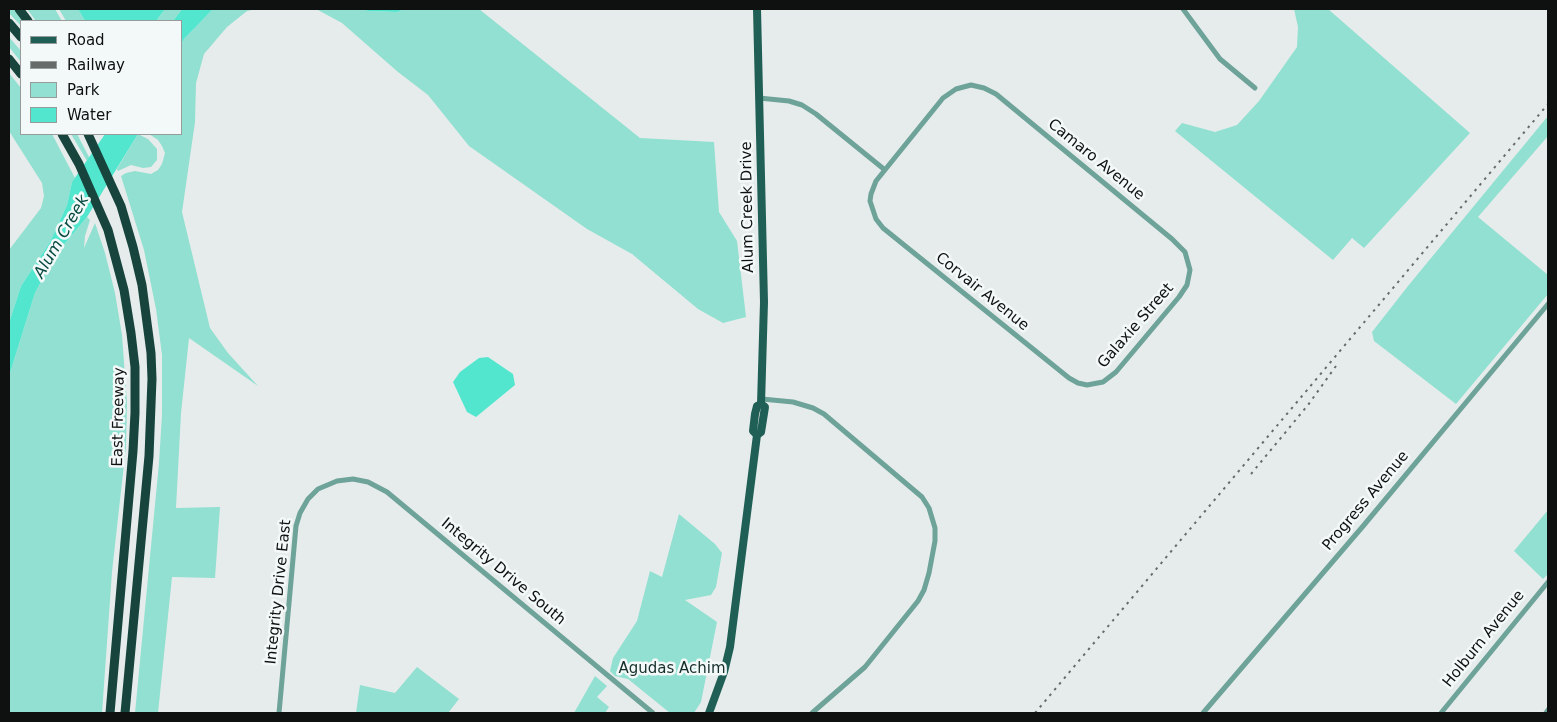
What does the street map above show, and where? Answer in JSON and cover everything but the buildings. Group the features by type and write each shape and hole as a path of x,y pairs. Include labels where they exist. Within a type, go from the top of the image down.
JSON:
{"highway":[{"path":"19,9 27,20"},
{"path":"9,23 20,36"},
{"path":"9,59 20,73"},
{"name":"East Freeway","path":"63,135 90,186 108,230 117,260 128,311 135,367 131,484 110,713"},
{"name":"East Freeway","path":"88,135 121,206 133,247 142,284 152,379 149,456 125,713"}],"main road":[{"name":"Alum Creek Drive","path":"710,713 724,672 732,638 757,436 761,432 765,407 762,402 764,302 757,9"}],"street":[{"path":"1183,9 1220,59 1255,88"},
{"name":"Camaro Avenue","path":"885,170 943,98 956,89 971,86 984,88 996,94 1172,239 1185,252 1190,270"},
{"path":"759,98 789,101 802,105 816,114 885,170"},
{"name":"Corvair Avenue","path":"885,170 876,182 871,194 871,208 883,228 1069,378 1087,385"},
{"name":"Galaxie Street","path":"1087,385 1103,382 1116,372 1178,298 1187,285 1190,270"},
{"name":"Progress Avenue","path":"1203,713 1548,304"},
{"path":"762,402 793,402 813,408 824,414 922,497 929,508 935,528 936,541 929,573 924,590 918,601 865,667 812,713"},
{"name":"Integrity Drive South","path":"326,484 346,480 360,480 387,492 653,713"},
{"name":"Integrity Drive East","path":"279,713 296,526 308,499 326,484"},
{"name":"Holburn Avenue","path":"1440,713 1548,582"}],"green space":[{"path":"9,9 16,9 24,20 20,20 20,25 9,13"},
{"path":"27,9 55,9 61,20 35,20"},
{"path":"59,9 78,9 84,20 65,20"},
{"path":"165,9 182,9 174,20 157,20"},
{"path":"213,9 256,9 247,11 227,27 204,54 196,83 195,122 182,212 210,328 228,353 258,386 189,338 181,413 176,508 220,507 215,578 172,577 158,713 135,713 159,463 162,415 162,355 156,309 144,250 121,176 135,171 151,174 158,170 165,153 158,140 150,135 182,135 182,42"},
{"path":"316,9 361,9 397,12 405,9 479,9 640,138 714,142 719,212 737,241 746,317 723,323 698,309 632,254 587,229 469,146 428,95 398,72 342,23"},
{"path":"1294,9 1328,9 1470,133 1364,248 1352,238 1333,260 1175,131 1182,123 1215,132 1237,125 1259,101 1297,47 1298,27"},
{"path":"9,37 20,50 20,61 9,47"},
{"path":"9,73 20,87 20,135 53,135 75,178 72,182 67,205 50,242 21,286 9,323 9,250 41,208 44,196 42,183 9,131"},
{"path":"1548,116 1548,136 1478,217 1548,275 1548,294 1456,404 1374,341 1372,332"},
{"path":"72,135 78,135 89,157 87,161"},
{"path":"137,135 148,139 157,149 157,160 151,167 143,168 131,165 118,171 117,169"},
{"path":"87,217 90,220 85,236 84,248 95,223 115,293 122,335 127,403 126,446 112,572 102,713 9,713 9,376 35,293 56,254"},
{"path":"1548,510 1548,574 1543,579 1514,551"},
{"name":"Agudas Achim","path":"679,514 715,544 722,553 716,587 711,595 685,600 717,622 701,702 694,713 670,713 628,679 615,676 610,671 613,658 637,621 650,571 662,577"},
{"path":"417,667 459,699 448,713 356,713 360,685 395,693"},
{"path":"595,676 607,686 597,697 609,707 605,713 574,713"}],"water":[{"path":"78,9 165,9 157,20 84,20"},
{"path":"182,9 213,9 182,42 182,20 174,20"},
{"path":"361,9 405,9 397,12"},
{"name":"Alum Creek","path":"104,135 137,135 87,217 56,254 35,293 9,376 9,323 21,286 50,242 67,205 72,182"},
{"path":"488,357 513,374 515,385 476,417 467,412 453,382 460,372 479,358"}],"railway":[{"path":"1035,713 1548,104"},
{"path":"1251,474 1308,405 1336,366"}]}
